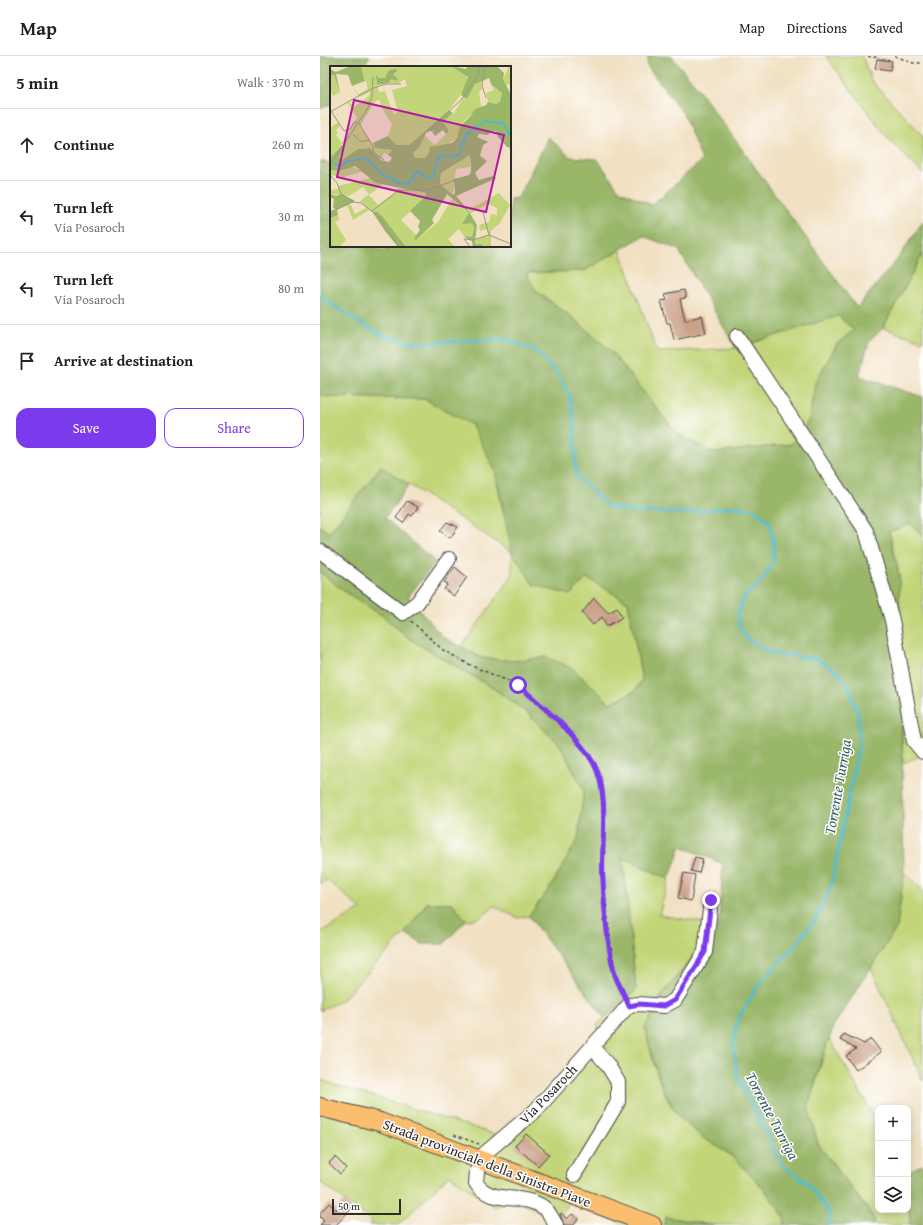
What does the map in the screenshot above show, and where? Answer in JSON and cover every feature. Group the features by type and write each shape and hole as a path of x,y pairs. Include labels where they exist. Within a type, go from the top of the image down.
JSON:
{"main road":[{"name":"Strada provinciale della Sinistra Piave","path":"320,1107 380,1122 652,1225"}],"lane":[{"path":"737,336 866,530 892,620 914,741 923,752"},
{"path":"320,550 403,613 417,602 449,559"},
{"path":"629,1006 639,1004 664,1006 675,1000 705,952 711,900"},
{"name":"Via Posaroch","path":"484,1154 536,1110 629,1006"},
{"path":"574,1175 618,1102 618,1082 607,1064 592,1047"},
{"path":"476,1171 476,1183 484,1192 543,1206 556,1225"}],"path":[{"path":"868,56 873,58 878,56"},
{"path":"895,56 913,63 923,63"},
{"path":"403,613 442,650 472,666 518,685 576,740 594,764 601,787 604,830 603,880 610,946 616,977 629,1006"}],"green space":[{"path":"320,56 370,56 363,66 330,66 330,104 320,109"},
{"path":"648,56 671,56 696,86 857,308 900,256 923,221 923,253 883,328 869,342 859,376 923,397 923,536 911,524 889,532 899,575 904,873 897,927 834,1025 822,1058 808,1107 818,1144 874,1218 874,1225 783,1225 785,1218 767,1192 731,1155 703,1138 675,1111 663,1088 652,1057 645,1028 662,995 719,925 723,864 681,846 669,879 623,858 636,990 604,1017 529,916 552,885 578,839 584,790 560,745 526,712 493,688 411,640 383,616 344,591 320,572 320,526 329,533 381,466 409,485 385,518 435,562 408,597 443,637 482,658 515,661 547,657 572,668 610,703 635,691 642,680 628,602 587,578 570,595 534,585 512,552 495,470 472,425 425,399 328,397 320,394 320,161 330,164 330,247 373,247 387,251 388,247 511,247 511,199 518,198 548,137 570,157 597,159 619,190 652,205 702,160 683,113 647,66","holes":["643,236 678,249 736,348 838,316 854,330 837,344 815,383 809,420 792,444 713,453 677,434 611,351 574,319 536,291 526,273 584,271"]},
{"path":"826,56 862,56 871,80 923,136 923,174 887,137"},
{"path":"620,249 657,352 736,348 838,316 854,330 837,344 815,383 809,420 792,444 713,453 677,434 611,351 574,319 536,291 526,273 584,271"},
{"path":"923,253 923,341 883,328"},
{"path":"320,394 328,397 425,399 472,425 495,470 503,513 587,578 628,602 642,680 635,691 610,703 547,657 515,661 482,658 461,647 512,576 512,552 382,467 329,533 320,528"},
{"path":"911,524 923,536 923,757 920,756 903,763 899,575 889,531"},
{"path":"320,572 344,591 383,616 411,640 493,688 526,712 560,745 584,790 578,839 552,885 529,916 518,918 494,906 482,916 475,919 466,920 452,903 427,903 405,933 343,999 320,1011 320,933 361,909 327,880 320,884"},
{"path":"623,858 669,879 659,915 719,925 662,995 645,1028 660,1082 675,1111 693,1130 729,1154 744,1167 786,1218 783,1225 712,1225 666,1217 664,1225 625,1225 570,1202 555,1223 550,1215 512,1199 496,1207 449,1175 398,1225 369,1225 372,1221 320,1182 320,1080 504,1137 601,1033 597,1025 636,990"},
{"path":"904,873 923,890 923,1081 871,968 897,927"},
{"path":"427,903 452,903 466,920 444,944 422,944 405,933"},
{"path":"829,1038 875,1118 875,1213 909,1213 910,1225 874,1225 874,1218 818,1144 808,1107"},
{"path":"923,1164 923,1225 910,1225 911,1170"},
{"path":"665,1217 712,1225 664,1225"}],"building":[{"path":"877,59 892,61 890,71 875,69"},
{"path":"684,290 686,298 680,299 685,320 702,316 706,333 674,340 670,323 667,323 661,301 667,300 665,294"},
{"path":"407,501 418,507 412,516 409,514 403,523 396,518"},
{"path":"447,522 458,527 450,538 440,531"},
{"path":"455,567 467,577 454,596 444,589 448,584 444,582"},
{"path":"594,598 608,613 617,608 622,617 607,626 602,617 593,625 582,613"},
{"path":"695,857 703,859 699,873 691,871"},
{"path":"684,873 695,875 691,901 678,898"},
{"path":"844,1034 864,1044 871,1039 881,1052 856,1070 846,1056 856,1049 840,1040"},
{"path":"526,1134 549,1154 538,1166 515,1146"},
{"path":"335,1157 346,1168 340,1174 329,1163"},
{"path":"344,1201 352,1208 336,1225 320,1225 324,1221 320,1217 320,1213 329,1203 336,1210"},
{"path":"561,1213 567,1219 572,1214 578,1219 574,1225 564,1225 560,1214"}],"waterway":[{"name":"Torrente Turriga","path":"320,296 350,317 386,337 418,343 505,339 538,352 558,375 569,395 574,418 576,476 609,507 638,512 685,513 730,507 754,509 770,523 774,544 773,563 762,580 743,598 738,614 740,630 750,641 771,653 817,659 838,672 848,685 858,714 859,744 831,887 815,920 797,943 759,984 737,1021 733,1045 738,1078 783,1166 809,1184 830,1214 829,1225"}],"route":[{"path":"518,685 576,740 594,764 601,787 604,830 603,880 610,946 616,977 629,1006 639,1004 664,1006 675,1000 705,952 711,900"}]}
